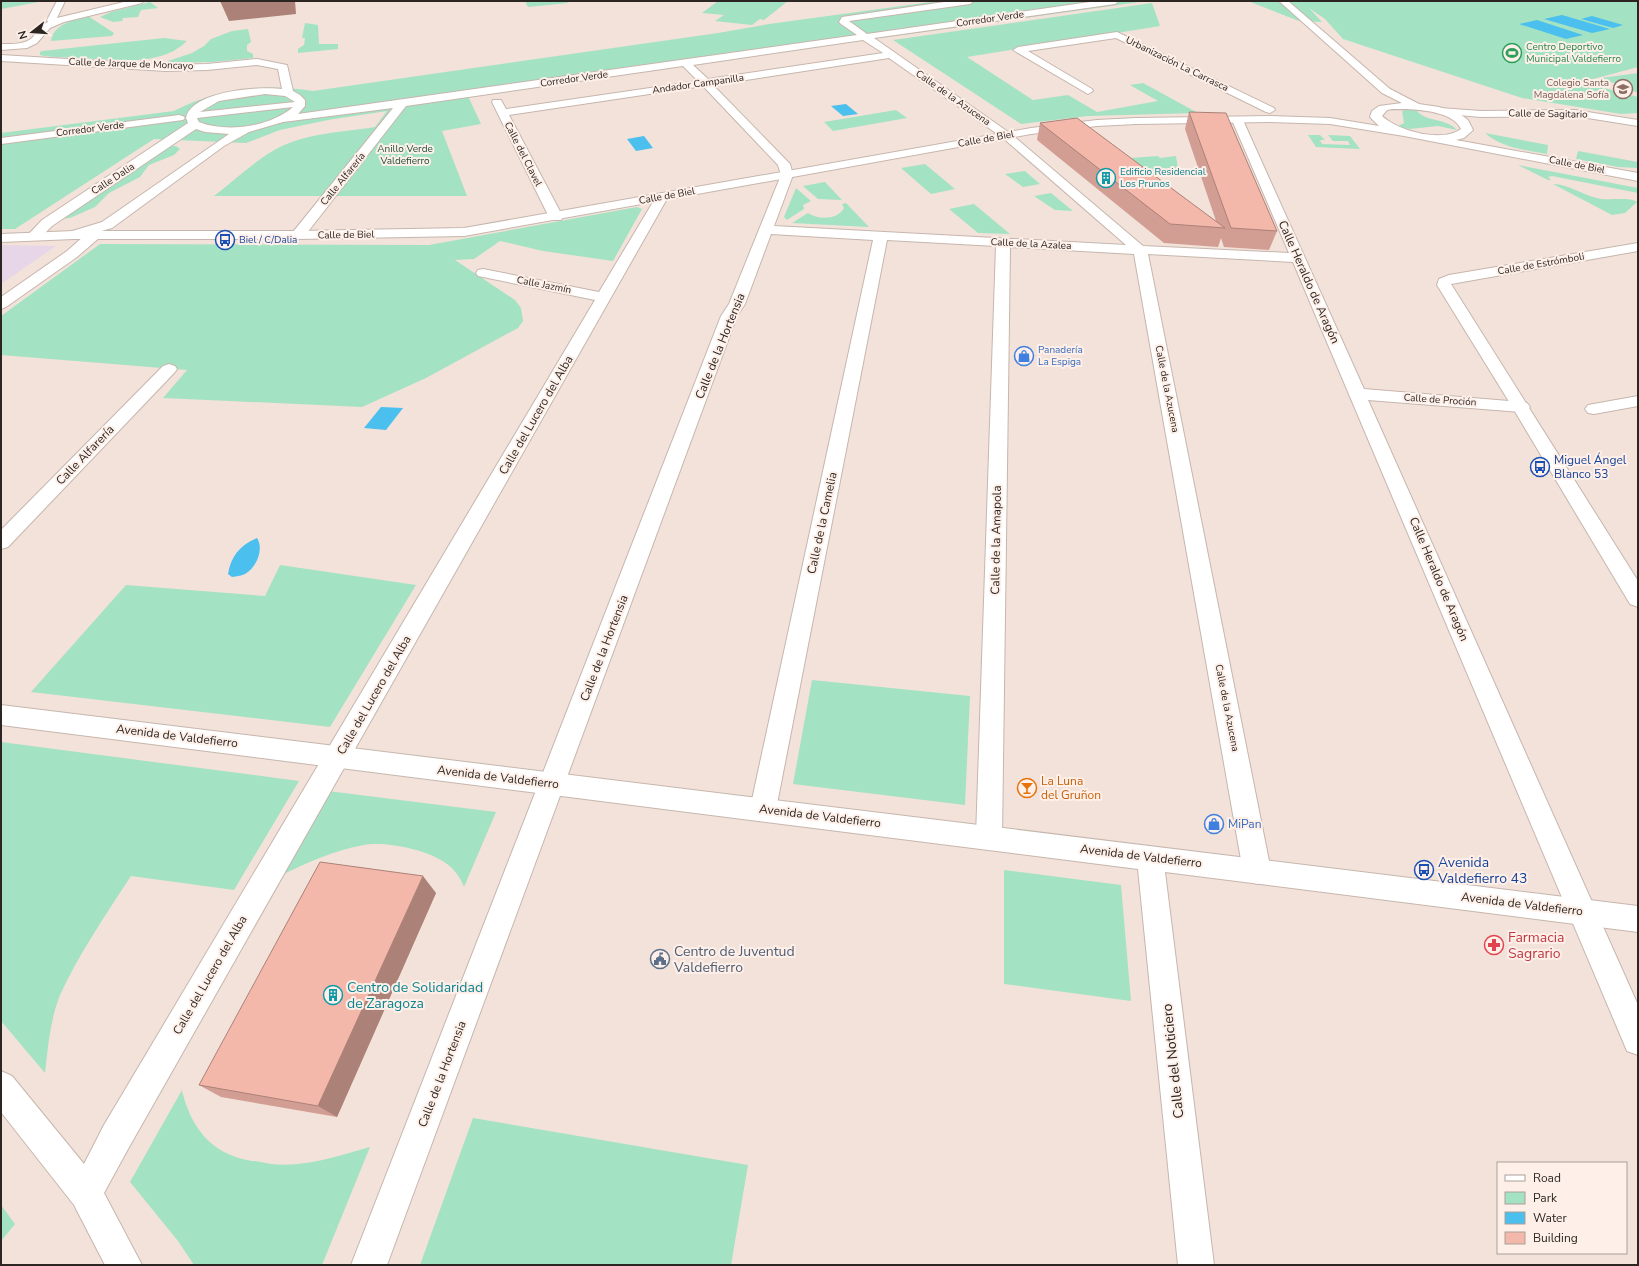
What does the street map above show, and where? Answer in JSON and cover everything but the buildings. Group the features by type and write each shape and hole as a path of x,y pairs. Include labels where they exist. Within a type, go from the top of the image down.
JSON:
{"street":[{"path":"53,23 52,20 60,1"},
{"path":"1,57 23,49 53,23 139,1"},
{"name":"Corredor Verde","path":"198,120 202,127 222,130 248,128 283,118 491,91 1116,1"},
{"path":"1283,1 1386,91 1424,107 1440,111"},
{"name":"Corredor Verde","path":"836,28 973,5"},
{"path":"850,26 865,37"},
{"path":"1,47 12,46 41,33"},
{"name":"Urbanización La Carrasca","path":"1088,90 1018,50 1117,35 1270,110"},
{"name":"Calle de la Azucena","path":"865,37 1007,136 1140,250 1258,871"},
{"path":"12,46 23,49"},
{"name":"Calle de Jarque de Moncayo","path":"23,49 42,60"},
{"name":"Andador Campanilla","path":"503,113 892,55"},
{"name":"Calle de Jarque de Moncayo","path":"1,57 166,68 264,63 282,66 284,69 283,75"},
{"path":"686,63 784,164 787,174"},
{"path":"245,93 283,75 290,99"},
{"path":"274,91 290,99 198,120 191,116 198,108 220,98 245,93 274,91"},
{"name":"Calle del Clavel","path":"491,91 556,217"},
{"path":"1386,91 1386,107"},
{"name":"Corredor Verde","path":"283,118 297,110 301,102 299,98 290,99"},
{"name":"Calle Alfarería","path":"298,235 403,103"},
{"path":"1422,137 1403,133 1384,125 1379,121 1376,113 1386,107 1424,107"},
{"name":"Calle de Biel","path":"1440,111 1466,126 1476,137 1489,144 1516,154"},
{"name":"Calle de Sagitario","path":"1440,111 1481,114 1568,113 1638,123"},
{"name":"Calle de Biel","path":"1330,121 1376,113"},
{"name":"Calle de Sagitario","path":"1422,137 1453,137 1465,133 1466,126 1481,114"},
{"name":"Corredor Verde","path":"1,141 179,118"},
{"name":"Calle Dalia","path":"33,236 47,223 198,120"},
{"name":"Calle de Biel","path":"1,238 74,235 450,233 556,217 787,174 1007,136 1097,124 1238,120 1330,121 1403,133"},
{"name":"Calle Heraldo de Aragón","path":"1238,120 1638,1040"},
{"path":"74,235 107,225 220,144 248,128"},
{"name":"Calle de Biel","path":"1422,137 1638,177"},
{"name":"Calle de la Hortensia","path":"369,1265 553,785 729,316 737,304 787,174"},
{"name":"Calle del Lucero del Alba","path":"86,1193 116,1137 662,197"},
{"path":"107,225 108,229 118,235"},
{"name":"Calle de la Azalea","path":"766,230 1298,258"},
{"path":"1,304 72,254 94,235"},
{"name":"Calle de la Camelia","path":"763,809 881,236"},
{"name":"Calle de la Amapola","path":"989,837 1003,243"},
{"name":"Calle de Estrómboli","path":"1521,407 1446,289 1444,282 1638,247"},
{"name":"Calle Jazmín","path":"483,273 604,297"},
{"name":"Calle Alfarería","path":"1,542 169,369"},
{"name":"Calle de Proción","path":"1358,394 1521,407"},
{"path":"1594,408 1638,401"},
{"path":"1521,407 1638,599"},
{"name":"Avenida de Valdefierro","path":"1,715 338,756 553,785 763,809 1638,919"},
{"name":"Calle del Noticiero","path":"1150,858 1196,1265"},
{"path":"1,1087 86,1193 124,1265"}],"shaded area":[{"path":"1,245 56,246 1,284"}],"green space":[{"path":"44,1 1,9 1,2"},
{"path":"525,1 567,1 568,3 528,7"},
{"path":"718,1 788,1 764,20 760,19 752,25 715,21 724,15 702,13"},
{"name":"Anillo Verde Valdefierro","path":"938,1 1147,1 880,38 860,37 467,94 481,124 442,131 467,196 214,196 255,163 282,146 304,138 375,127 387,111 328,120 280,130 246,143 154,139 15,229 1,229 1,133 174,111 207,97 242,89 277,88 313,91 718,33 769,24"},
{"name":"Centro Deportivo Municipal Valdefierro","path":"1248,1 1638,1 1638,67 1582,82 1638,97 1638,113 1621,114 1522,98 1343,39 1325,19 1309,8 1322,22 1299,21"},
{"path":"150,2 158,8 141,10 138,17 123,18 122,21 113,22 100,17 111,12"},
{"path":"1152,3 1160,26 967,57 1033,100 1068,95 1097,112 1158,101 1130,85 1143,83 1198,113 1088,116 1021,124 893,40"},
{"path":"88,16 114,33 112,36 51,41 56,30 60,27 71,21"},
{"path":"305,23 318,25 319,44 338,44 338,49 298,53 298,49 304,45 305,38 302,38"},
{"path":"248,29 251,42 247,45 247,51 253,54 253,58 212,62 168,63 168,61 192,53 204,46 211,39 232,31"},
{"path":"164,38 187,41 164,55 136,60 107,60 40,55 40,52 42,51"},
{"path":"1638,73 1638,93 1601,78"},
{"path":"1415,108 1423,116 1447,123 1457,130 1438,126 1410,129 1396,127 1404,123 1402,111"},
{"path":"896,110 907,118 833,131 824,122"},
{"path":"1485,133 1548,145 1547,154 1523,150 1506,145 1491,138"},
{"path":"1308,135 1320,135 1325,140 1320,140 1322,144 1350,145 1348,141 1333,141 1328,135 1350,136 1360,149 1316,147"},
{"path":"171,146 176,146 180,149 174,155 149,165 140,177 109,193 95,207 70,218 60,219"},
{"path":"1578,151 1638,162 1638,168 1618,167 1576,159"},
{"path":"1158,156 1160,158 1176,156 1179,176 1154,175 1146,169 1132,171 1117,159"},
{"path":"925,164 955,189 931,194 901,168"},
{"path":"1518,165 1638,188 1638,193 1552,176 1548,177 1551,180 1548,180"},
{"path":"1025,171 1040,184 1023,187 1005,174"},
{"path":"825,182 842,200 818,199 803,186"},
{"path":"1553,184 1565,186 1601,199 1625,199 1634,200 1637,202 1625,213 1612,215"},
{"path":"796,188 811,201 803,205 804,209 787,220 784,217"},
{"path":"1051,193 1073,211 1055,210 1034,196"},
{"path":"846,203 869,227 792,223 808,213 822,218 833,217 841,212 844,208 842,204"},
{"path":"974,204 1010,234 978,233 949,209"},
{"path":"637,207 642,209 613,261 543,251 500,241 474,259 455,260 515,300 521,308 523,321 518,328 426,378 362,407 163,398 187,370 1,355 1,316 100,244 429,245"},
{"path":"280,565 416,585 330,727 31,692 126,585 265,596"},
{"path":"812,680 970,696 965,805 793,784"},
{"path":"1,742 299,781 234,890 131,876 84,950 60,995 48,1043 45,1073 1,1021"},
{"path":"328,791 496,812 464,887 455,872 449,865 441,860 414,849 382,844 364,845 342,850 310,862 278,877"},
{"path":"1004,870 1121,885 1131,1001 1004,984"},
{"path":"182,1090 190,1115 204,1137 225,1152 237,1157 252,1161 283,1165 308,1163 370,1147 322,1265 194,1265 178,1241 130,1182"},
{"path":"473,1118 748,1165 731,1265 420,1265"},
{"path":"1,1205 15,1224 1,1241"}],"water":[{"path":"1562,15 1610,29 1592,33 1544,19"},
{"path":"1592,16 1623,25 1613,28 1581,19"},
{"path":"1537,20 1583,35 1566,39 1519,24"},
{"path":"846,104 858,114 843,116 831,106"},
{"path":"644,136 653,148 636,151 627,139"},
{"path":"381,407 403,408 386,430 364,428"},
{"path":"257,538 260,547 258,558 253,567 245,574 232,577 228,574 229,568 237,552 246,544"}],"place":[{"name":"Centro Deportivo Municipal Valdefierro","path":"1512,53"},
{"name":"Colegio Santa Magdalena Sofía","path":"1623,89"},
{"name":"Edificio Residencial Los Prunos","path":"1106,178"},
{"name":"Biel / C/Dalia","path":"225,240"},
{"name":"Panadería La Espiga","path":"1024,356"},
{"name":"Miguel Ángel Blanco 53","path":"1540,467"},
{"name":"La Luna del Gruñon","path":"1027,788"},
{"name":"MiPan","path":"1214,824"},
{"name":"Avenida Valdefierro 43","path":"1424,870"},
{"name":"Farmacia Sagrario","path":"1494,945"},
{"name":"Centro de Juventud Valdefierro","path":"660,959"},
{"name":"Centro de Solidaridad de Zaragoza","path":"333,995"}]}
